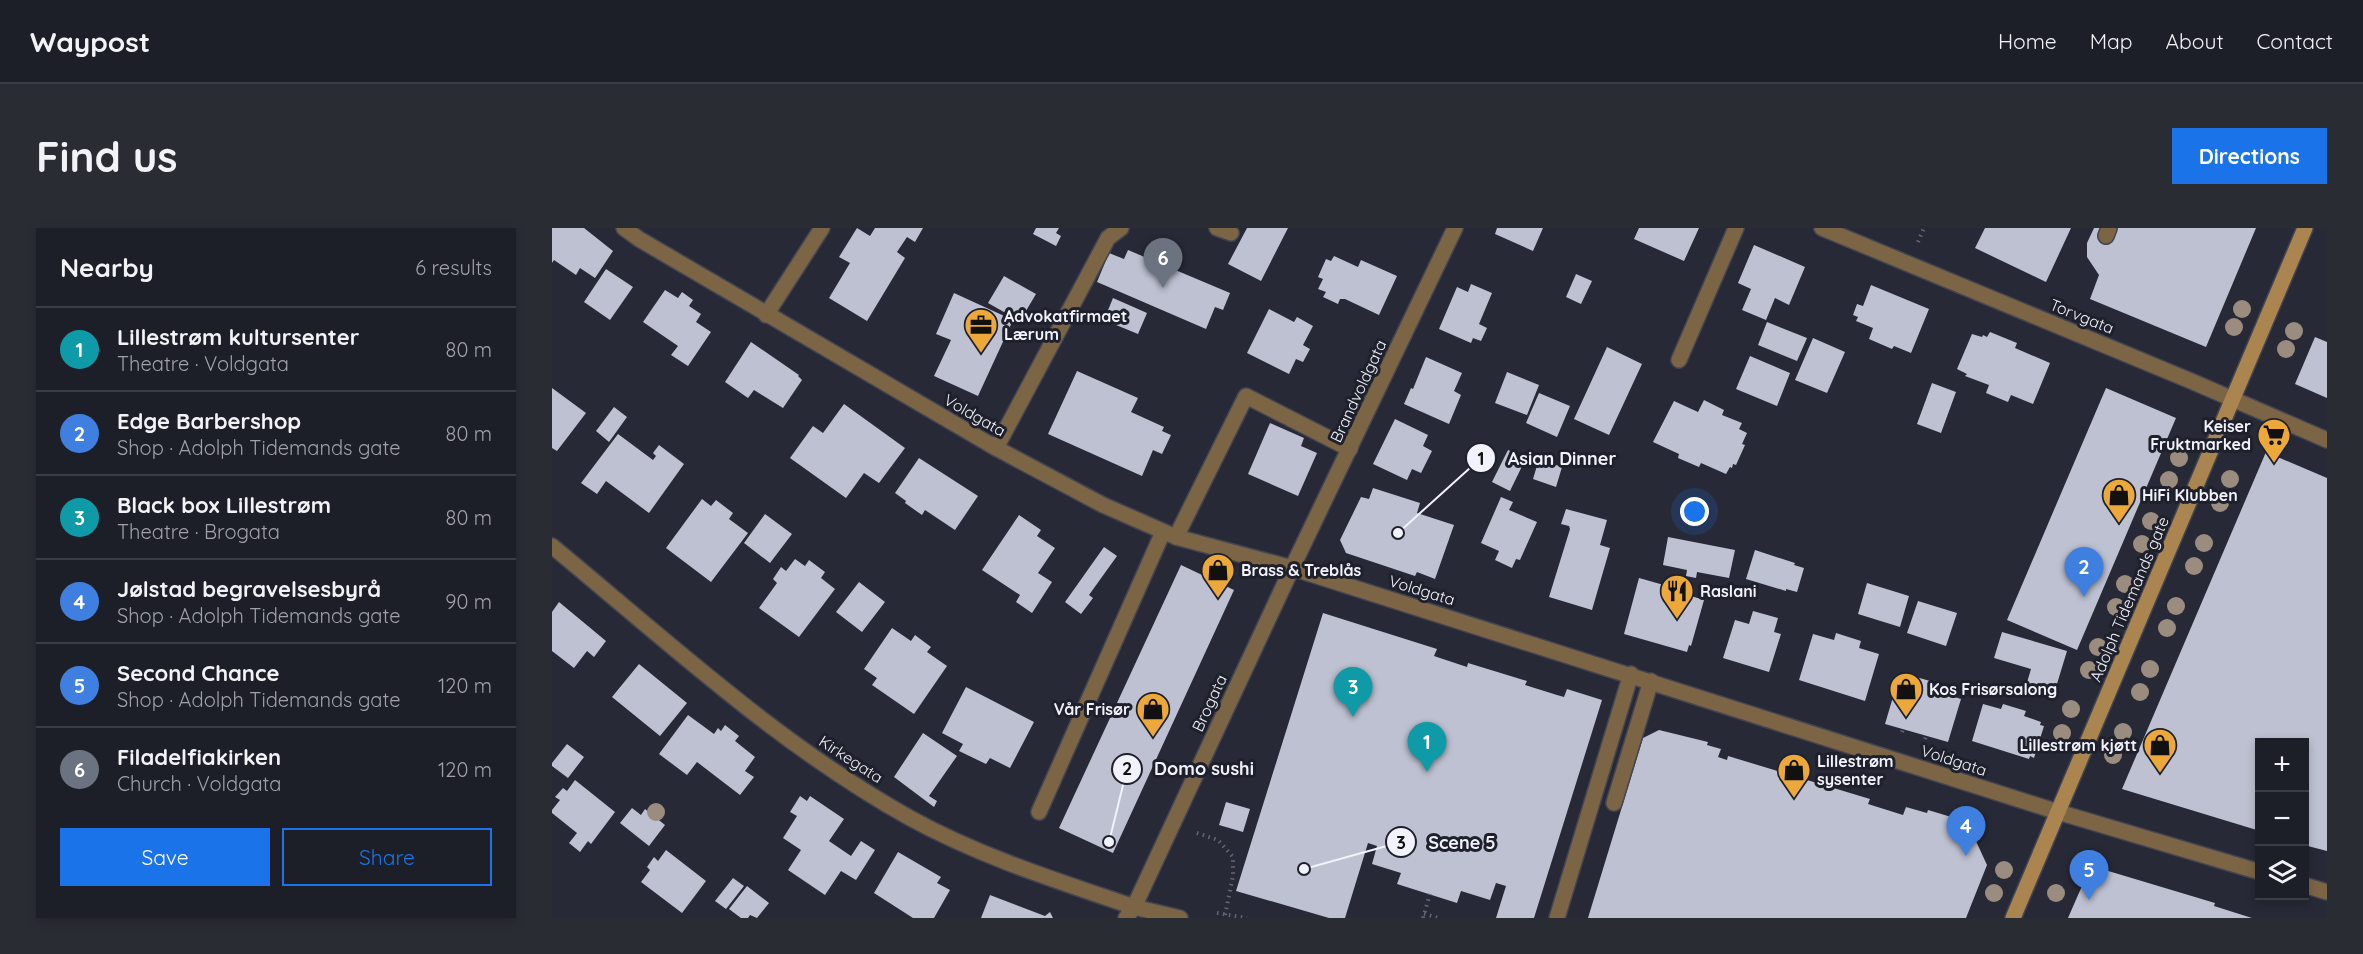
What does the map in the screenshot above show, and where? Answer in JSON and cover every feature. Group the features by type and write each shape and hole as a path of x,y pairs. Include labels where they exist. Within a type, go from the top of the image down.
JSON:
{"main road":[{"name":"Adolph Tidemands gate","path":"2013,918 2305,228"}],"street":[{"name":"Voldgata","path":"624,228 766,315 996,448 1103,505 1170,535 1292,568 2058,812 2255,871"},
{"path":"766,315 822,228"},
{"path":"996,448 1108,238 1121,228"},
{"name":"Brandvoldgata","path":"1292,568 1455,228"},
{"path":"1679,360 1736,228"},
{"name":"Torvgata","path":"1822,228 2327,440"},
{"path":"1039,812 1170,535 1246,396 1350,449"},
{"name":"Kirkegata","path":"552,546 729,693 819,762 911,818 1005,863 1130,913 1180,918"},
{"name":"Brogata","path":"1130,913 1292,568"},
{"path":"1557,918 1630,674"},
{"path":"1614,803 1652,681"},
{"path":"2309,887 2327,892"}],"path":[{"path":"1197,833 1218,840 1233,857 1233,876 1225,915"},
{"path":"1430,894 1423,916 1439,918"},
{"path":"1217,913 1247,918"}],"building":[{"path":"552,228 584,228 613,251 595,278 580,268 576,275 554,260 552,263"},
{"path":"857,228 870,236 875,228 923,228 915,242 907,237 897,252 905,258 867,321 829,298 850,263 839,257"},
{"path":"1036,228 1059,228 1056,233 1061,236 1056,246 1033,234"},
{"path":"1247,228 1288,228 1261,281 1228,264"},
{"path":"1497,228 1543,228 1533,251 1495,234"},
{"path":"1639,228 1699,228 1684,261 1634,239"},
{"path":"1985,228 2071,228 2046,282 1975,248"},
{"path":"2094,228 2256,228 2206,347 2090,299 2099,275 2087,257 2087,243"},
{"path":"1754,245 1805,267 1789,305 1775,298 1766,320 1742,310 1751,289 1738,283"},
{"path":"1128,250 1230,293 1223,310 1215,307 1206,329 1097,282 1109,253 1124,259"},
{"path":"1334,256 1358,267 1361,260 1397,276 1379,315 1345,299 1340,299 1338,304 1323,297 1326,292 1318,289 1323,279 1318,277 1326,259 1331,261"},
{"path":"606,269 633,287 610,320 584,302"},
{"path":"1576,274 1592,281 1581,304 1566,297"},
{"path":"1004,276 1036,294 1020,321 988,303"},
{"path":"1471,284 1492,293 1479,324 1487,328 1481,341 1473,338 1471,343 1439,329 1457,287 1468,292"},
{"path":"1871,285 1929,309 1911,353 1894,346 1892,349 1869,339 1873,328 1856,321 1858,317 1853,315 1857,304 1863,306"},
{"path":"665,290 678,298 682,292 693,300 689,306 701,314 696,322 711,332 688,366 671,355 678,346 643,322"},
{"path":"954,293 1013,320 978,396 934,376 951,340 936,334"},
{"path":"1113,298 1147,313 1138,334 1104,320"},
{"path":"1269,309 1294,322 1297,317 1313,326 1303,345 1310,349 1303,362 1296,359 1289,374 1247,353"},
{"path":"1767,322 1807,338 1797,361 1758,345"},
{"path":"1990,332 2017,343 2015,348 2050,363 2033,404 2011,395 2008,402 1986,393 1989,385 1965,376 1967,374 1957,369 1972,334 1987,337"},
{"path":"2315,337 2327,342 2327,398 2295,384"},
{"path":"1813,338 1845,352 1827,393 1795,380"},
{"path":"751,342 799,375 802,380 783,408 754,390 748,398 725,382"},
{"path":"1607,347 1642,364 1609,435 1574,419"},
{"path":"1750,356 1790,373 1777,406 1736,389"},
{"path":"1426,357 1462,373 1454,391 1461,395 1449,424 1404,404"},
{"path":"1077,371 1138,398 1131,412 1164,427 1162,431 1171,435 1162,454 1153,450 1142,476 1048,434"},
{"path":"1507,372 1539,385 1527,415 1495,403"},
{"path":"1932,383 1956,392 1941,433 1917,424"},
{"path":"552,388 586,413 557,451 552,448"},
{"path":"2106,388 2176,418 2077,650 2007,620"},
{"path":"1539,393 1570,406 1557,437 1526,423"},
{"path":"1704,400 1724,410 1722,415 1742,423 1739,429 1747,433 1742,444 1745,445 1736,465 1733,464 1726,474 1701,463 1699,467 1678,458 1679,454 1653,442 1674,401 1698,412"},
{"path":"844,404 905,448 879,483 864,473 846,498 790,458 813,426 823,433"},
{"path":"614,407 627,417 609,442 596,431"},
{"path":"1395,419 1428,435 1423,446 1432,451 1421,473 1412,469 1407,480 1373,464"},
{"path":"1270,423 1304,438 1301,446 1317,453 1298,496 1248,474"},
{"path":"618,434 653,460 656,456 653,453 659,445 684,464 649,513 606,481 597,494 581,483"},
{"path":"1508,450 1526,458 1510,491 1492,482"},
{"path":"2266,452 2327,478 2327,851 2309,846 2309,738 2255,738 2255,829 2122,789"},
{"path":"919,458 978,496 955,530 925,510 922,515 895,493"},
{"path":"1539,459 1562,467 1556,487 1533,479"},
{"path":"1373,488 1420,503 1417,513 1454,525 1435,579 1417,572 1415,576 1346,553 1340,540 1361,497 1369,499"},
{"path":"1501,497 1513,502 1509,510 1537,522 1520,560 1516,559 1512,568 1495,560 1499,551 1481,543"},
{"path":"702,499 711,506 716,500 733,513 729,519 748,533 711,582 666,548"},
{"path":"1566,509 1607,520 1600,545 1610,548 1592,610 1549,597 1570,529 1569,526 1561,524"},
{"path":"765,514 792,534 770,563 744,543"},
{"path":"1019,515 1041,530 1037,536 1055,548 1038,573 1052,582 1032,613 1016,602 1020,595 982,570"},
{"path":"1668,537 1735,550 1729,578 1697,572 1696,578 1686,576 1687,570 1663,565"},
{"path":"1104,547 1117,556 1089,595 1093,598 1081,614 1065,602"},
{"path":"1755,550 1804,568 1797,592 1746,579"},
{"path":"795,559 805,566 809,560 825,572 821,578 835,589 799,637 759,608 777,583 773,579 781,567 786,571"},
{"path":"1181,565 1234,590 1113,853 1059,828"},
{"path":"1639,578 1678,589 1678,592 1704,600 1691,646 1689,645 1687,652 1624,634"},
{"path":"859,582 885,602 862,632 836,612"},
{"path":"1867,583 1909,596 1900,627 1858,614"},
{"path":"1918,601 1957,613 1946,646 1907,633"},
{"path":"559,602 606,641 594,657 587,651 574,668 552,651 552,612"},
{"path":"1753,611 1778,618 1774,632 1781,634 1769,672 1723,658 1735,620 1749,624"},
{"path":"1323,613 1437,649 1434,656 1467,667 1468,663 1527,681 1525,685 1564,697 1567,689 1602,700 1534,918 1496,918 1506,886 1496,883 1490,900 1461,891 1457,903 1397,884 1401,873 1372,864 1377,846 1368,843 1345,918 1329,918 1236,891"},
{"path":"892,628 911,641 915,635 931,647 927,652 947,666 914,714 872,685 877,678 864,669"},
{"path":"2002,632 2067,651 2053,697 2025,689 2031,669 1994,658"},
{"path":"1836,633 1861,641 1859,648 1879,654 1865,701 1799,680 1813,634 1834,640"},
{"path":"639,664 687,703 660,736 612,697"},
{"path":"1916,677 1944,685 1942,693 1961,699 1948,742 1885,724 1898,680 1913,684"},
{"path":"966,687 1034,722 1010,768 990,758 986,764 959,751 963,744 942,733"},
{"path":"1983,704 2001,709 2003,704 2026,711 2024,716 2041,722 2040,725 2044,726 2034,758 2030,756 2029,759 1972,741"},
{"path":"688,715 714,734 718,728 721,731 725,725 739,736 735,741 755,757 745,771 754,777 740,795 697,762 687,775 659,754"},
{"path":"1659,730 1708,742 1707,745 1721,749 1718,757 1727,760 1728,756 1870,799 1868,804 1903,815 1906,807 1927,813 1928,810 1958,819 1957,822 1969,826 1987,865 1966,918 1588,918 1643,738"},
{"path":"923,733 957,756 929,796 937,801 934,807 894,777"},
{"path":"567,744 584,757 568,778 552,766"},
{"path":"575,780 615,812 591,844 588,841 580,852 569,843 577,833 552,813 560,800 555,797 563,788 567,791"},
{"path":"800,796 807,801 810,796 844,819 829,841 851,856 861,841 875,850 856,880 841,871 825,895 788,870 801,850 783,838 797,816 790,812"},
{"path":"1226,802 1250,809 1243,832 1219,825"},
{"path":"632,808 641,815 645,809 665,825 649,846 620,823"},
{"path":"666,850 706,881 682,913 641,882 650,870 647,867 654,857 658,861"},
{"path":"898,852 941,877 937,883 950,890 934,918 913,918 874,893"},
{"path":"2105,870 2215,903 2214,906 2252,918 2068,918 2085,879"},
{"path":"733,878 744,886 726,909 715,901"},
{"path":"747,886 769,903 757,918 750,915 748,918 741,918 729,909"},
{"path":"990,895 1045,916 1050,912 1053,918 981,918"}],"place":[{"name":"Filadelfiakirken","path":"1163,288"},
{"name":"Advokatfirmaet Lærum","path":"981,354"},
{"name":"Keiser Fruktmarked","path":"2274,464"},
{"name":"HiFi Klubben","path":"2119,524"},
{"name":"Asian Dinner","path":"1398,533"},
{"name":"Edge Barbershop","path":"2084,597"},
{"name":"Brass & Treblås","path":"1218,599"},
{"name":"Raslani","path":"1677,620"},
{"name":"Black box Lillestrøm","path":"1353,717"},
{"name":"Kos Frisørsalong","path":"1906,718"},
{"name":"Vår Frisør","path":"1153,738"},
{"name":"Lillestrøm kultursenter","path":"1427,772"},
{"name":"Lillestrøm kjøtt","path":"2160,774"},
{"name":"Lillestrøm sysenter","path":"1794,799"},
{"name":"Domo sushi","path":"1109,842"},
{"name":"Jølstad begravelsesbyrå","path":"1966,856"},
{"name":"Scene 5","path":"1304,869"},
{"name":"Second Chance","path":"2089,900"}]}
